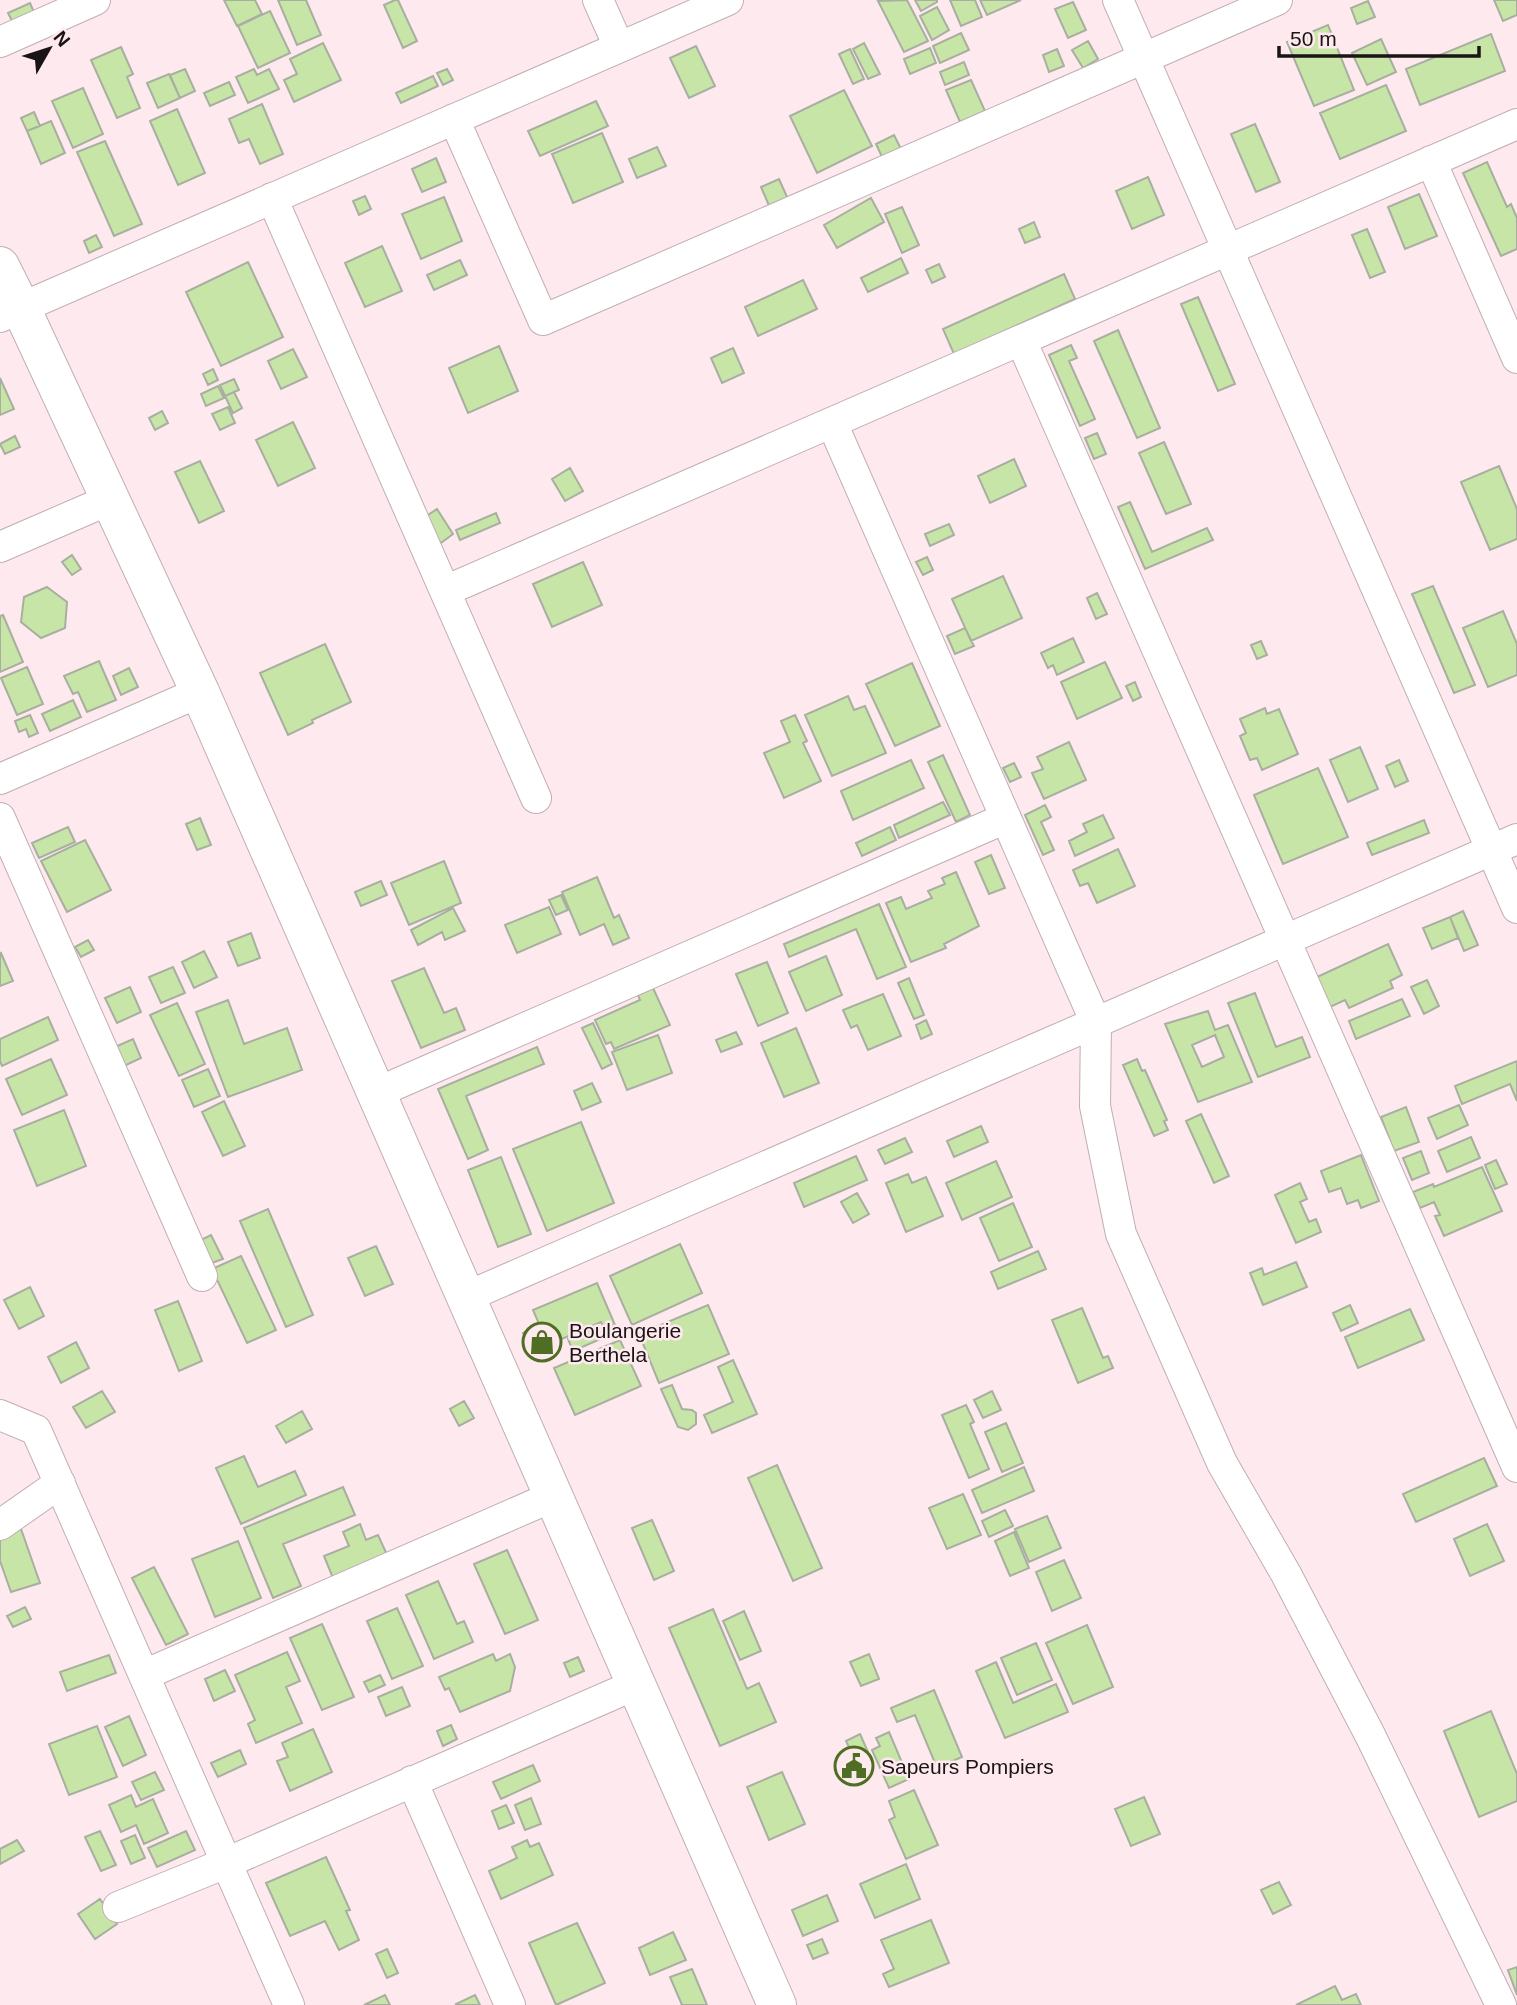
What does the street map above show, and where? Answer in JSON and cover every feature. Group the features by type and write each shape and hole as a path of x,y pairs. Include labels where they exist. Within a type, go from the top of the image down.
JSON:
{"main road":[{"path":"0,266 11,312 111,499 200,692 777,2005"}],"street":[{"path":"0,42 95,0"},
{"path":"598,0 619,47"},
{"path":"11,312 728,0"},
{"path":"1118,0 1228,250 1504,845 1517,908"},
{"path":"454,119 543,320 1277,0"},
{"path":"445,591 1517,124"},
{"path":"1431,161 1517,358"},
{"path":"272,198 536,798"},
{"path":"1021,340 1517,1467"},
{"path":"832,423 1096,1023 1095,1107 1121,1234 1222,1463 1286,1574 1363,1722 1501,2005"},
{"path":"0,547 111,499"},
{"path":"0,779 200,692"},
{"path":"0,818 202,1276"},
{"path":"376,1093 1006,818"},
{"path":"466,1297 1504,845"},
{"path":"0,1415 36,1430 289,2005"},
{"path":"0,1525 60,1483"},
{"path":"144,1675 554,1496"},
{"path":"118,1907 226,1863 637,1684"},
{"path":"412,1782 510,2005"}],"building":[{"path":"224,0 255,0 262,14 237,26"},
{"path":"278,0 306,0 321,35 297,45"},
{"path":"398,0 417,41 403,48 384,5"},
{"path":"907,0 928,41 904,52 878,1"},
{"path":"915,0 937,0 937,2 921,11"},
{"path":"950,0 975,0 982,17 961,26"},
{"path":"980,0 1021,0 987,15"},
{"path":"1494,0 1517,0 1517,15 1503,21"},
{"path":"1368,1 1375,17 1357,24 1351,8"},
{"path":"1073,2 1086,30 1068,38 1055,9"},
{"path":"30,3 36,17 15,27 8,13"},
{"path":"937,7 949,30 932,40 920,16"},
{"path":"270,11 290,53 258,68 238,26"},
{"path":"1328,25 1354,90 1314,106 1287,42"},
{"path":"961,33 969,50 940,63 933,46"},
{"path":"1491,34 1505,71 1420,105 1406,69"},
{"path":"1381,39 1396,72 1367,85 1352,53"},
{"path":"1088,41 1098,59 1083,68 1072,50"},
{"path":"323,43 341,80 294,102 284,80 297,74 290,59"},
{"path":"864,43 880,74 868,79 853,49"},
{"path":"696,46 715,86 689,98 670,58"},
{"path":"121,47 133,74 127,77 140,108 117,118 91,60"},
{"path":"930,48 936,63 910,74 904,59"},
{"path":"850,49 864,79 853,84 839,54"},
{"path":"1057,49 1064,66 1049,72 1043,55"},
{"path":"964,62 969,75 945,85 940,72"},
{"path":"185,69 195,91 180,98 170,75"},
{"path":"254,69 257,75 269,69 279,89 248,103 236,77"},
{"path":"447,69 453,80 443,85 437,73"},
{"path":"169,74 180,98 158,108 147,83"},
{"path":"433,76 438,86 401,103 396,93"},
{"path":"971,80 985,111 960,122 946,90"},
{"path":"229,82 235,95 210,106 204,93"},
{"path":"1386,85 1406,131 1340,159 1320,113"},
{"path":"83,88 103,134 73,148 52,101"},
{"path":"844,90 872,146 817,173 790,116"},
{"path":"596,101 608,126 540,156 528,131"},
{"path":"262,104 283,154 260,164 249,139 239,143 229,119"},
{"path":"177,109 205,173 178,185 150,121"},
{"path":"34,112 40,126 27,131 21,118"},
{"path":"51,121 65,153 41,164 27,131"},
{"path":"1255,124 1280,182 1256,192 1231,134"},
{"path":"602,133 623,182 573,203 552,154"},
{"path":"894,135 901,149 882,157 876,144"},
{"path":"105,141 142,224 114,236 77,152"},
{"path":"657,147 666,166 637,178 629,159"},
{"path":"436,158 446,182 422,192 412,169"},
{"path":"1487,162 1507,207 1511,204 1517,218 1517,249 1501,256 1463,173"},
{"path":"1148,177 1164,215 1132,229 1116,191"},
{"path":"779,179 788,199 770,208 761,187"},
{"path":"1419,194 1437,236 1405,249 1388,207"},
{"path":"365,196 371,209 359,215 353,201"},
{"path":"444,197 462,241 421,259 402,214"},
{"path":"871,198 884,222 837,248 824,225"},
{"path":"902,207 919,245 902,253 885,214"},
{"path":"1034,222 1040,237 1025,243 1019,229"},
{"path":"1367,229 1385,272 1370,278 1352,235"},
{"path":"96,235 102,247 89,253 84,241"},
{"path":"382,246 402,291 365,307 345,263"},
{"path":"901,258 908,273 868,292 861,278"},
{"path":"460,260 467,275 434,290 427,275"},
{"path":"248,262 283,337 221,366 186,292"},
{"path":"939,264 945,277 932,283 926,270"},
{"path":"1064,274 1075,299 954,354 943,329"},
{"path":"803,280 817,309 758,336 745,307"},
{"path":"1198,297 1235,384 1218,391 1181,304"},
{"path":"1118,330 1160,428 1137,438 1094,341"},
{"path":"1071,345 1077,358 1069,361 1095,419 1080,426 1049,355"},
{"path":"499,346 518,391 468,413 449,368"},
{"path":"733,348 744,373 722,383 711,358"},
{"path":"293,349 307,377 281,389 268,361"},
{"path":"213,369 218,380 208,385 203,374"},
{"path":"0,378 14,409 0,415"},
{"path":"234,379 239,390 225,396 220,385"},
{"path":"218,386 224,398 206,406 201,394"},
{"path":"234,392 242,408 233,413 225,396"},
{"path":"228,407 235,423 220,430 212,414"},
{"path":"162,411 168,423 155,430 149,418"},
{"path":"293,422 315,468 278,486 256,440"},
{"path":"1097,433 1106,454 1094,459 1085,438"},
{"path":"15,436 20,447 5,454 0,444"},
{"path":"1164,442 1191,504 1166,514 1139,453"},
{"path":"1014,459 1026,486 990,503 978,476"},
{"path":"200,461 224,511 199,523 175,472"},
{"path":"1499,466 1517,509 1517,539 1490,550 1461,482"},
{"path":"570,468 583,491 565,501 552,479"},
{"path":"1130,502 1152,552 1207,528 1213,540 1145,569 1118,507"},
{"path":"437,509 453,534 441,543 419,521"},
{"path":"496,513 500,523 460,540 456,530"},
{"path":"949,524 954,535 930,546 925,534"},
{"path":"72,555 81,569 72,575 62,562"},
{"path":"927,557 933,570 923,575 916,562"},
{"path":"583,562 602,605 552,627 533,584"},
{"path":"1003,576 1022,618 971,641 952,599"},
{"path":"1433,586 1475,685 1454,693 1412,594"},
{"path":"47,587 67,602 65,628 41,638 21,622 24,597"},
{"path":"1097,593 1107,614 1096,619 1087,598"},
{"path":"1503,611 1517,644 1517,675 1488,687 1463,628"},
{"path":"3,615 23,662 0,672 0,616"},
{"path":"965,628 974,646 955,654 947,636"},
{"path":"1073,638 1084,662 1057,675 1053,665 1048,668 1041,653"},
{"path":"1261,641 1267,655 1257,659 1251,645"},
{"path":"325,644 351,702 312,720 313,723 288,735 260,673"},
{"path":"99,661 116,700 87,712 78,692 73,694 64,676"},
{"path":"1105,662 1122,698 1077,719 1061,682"},
{"path":"912,663 940,726 895,746 866,684"},
{"path":"27,667 43,704 17,715 1,678"},
{"path":"129,668 138,687 121,695 113,676"},
{"path":"1135,682 1141,697 1133,701 1126,686"},
{"path":"848,696 854,710 865,706 886,753 832,776 805,715"},
{"path":"73,700 81,717 50,731 42,714"},
{"path":"1265,708 1267,714 1279,709 1298,754 1262,770 1257,758 1250,760 1240,736 1246,733 1240,719"},
{"path":"30,715 38,733 29,737 26,729 19,732 15,721"},
{"path":"795,715 807,741 803,743 821,781 784,798 764,753 790,742 781,721"},
{"path":"1069,742 1086,780 1044,799 1032,773 1043,769 1037,757"},
{"path":"1360,747 1378,789 1348,802 1330,760"},
{"path":"943,755 970,815 956,822 928,762"},
{"path":"911,760 924,788 853,820 841,791"},
{"path":"1399,760 1408,781 1395,787 1386,766"},
{"path":"1014,763 1021,777 1010,782 1003,768"},
{"path":"1318,768 1348,837 1283,864 1254,795"},
{"path":"943,802 950,815 899,838 894,825"},
{"path":"1045,805 1051,817 1041,822 1054,850 1043,855 1025,815"},
{"path":"1103,815 1114,838 1075,856 1069,841 1087,832 1083,824"},
{"path":"200,818 211,845 197,850 186,824"},
{"path":"1424,820 1429,833 1372,855 1367,843"},
{"path":"68,827 75,842 39,858 32,843"},
{"path":"890,827 896,840 862,856 856,843"},
{"path":"85,840 111,890 67,912 41,861"},
{"path":"1118,849 1135,886 1097,903 1088,883 1080,886 1073,870"},
{"path":"991,855 1005,888 989,894 975,862"},
{"path":"444,861 461,903 409,925 391,883"},
{"path":"956,872 979,926 944,944 946,948 911,962 886,903 901,897 906,909 932,898 928,891 945,884 942,878"},
{"path":"597,877 614,918 619,915 629,938 613,945 604,924 580,935 562,892"},
{"path":"381,881 387,895 361,906 355,892"},
{"path":"561,895 568,910 556,915 549,900"},
{"path":"879,904 906,967 877,979 856,929 789,957 784,944"},
{"path":"549,907 561,934 517,953 505,925"},
{"path":"453,908 465,931 445,940 442,932 418,945 411,930"},
{"path":"1463,911 1478,945 1464,951 1450,917"},
{"path":"1450,917 1458,938 1432,949 1423,928"},
{"path":"251,933 260,958 238,966 228,942"},
{"path":"88,940 94,950 81,957 75,947"},
{"path":"1388,944 1402,975 1390,981 1393,988 1349,1008 1345,1000 1330,1007 1317,977"},
{"path":"204,951 217,977 194,988 182,962"},
{"path":"0,954 13,981 0,986"},
{"path":"826,956 842,995 806,1011 789,972"},
{"path":"767,962 788,1013 758,1026 736,974"},
{"path":"173,967 185,993 161,1003 149,977"},
{"path":"424,968 444,1013 456,1008 465,1030 421,1048 392,981"},
{"path":"909,978 924,1015 914,1019 898,983"},
{"path":"1427,980 1439,1006 1424,1014 1411,987"},
{"path":"130,987 141,1012 117,1023 105,998"},
{"path":"653,988 670,1025 614,1049 611,1042 606,1044 595,1020 640,1000 638,995"},
{"path":"1255,993 1276,1047 1302,1037 1310,1057 1258,1077 1228,1003"},
{"path":"883,994 901,1036 868,1050 857,1025 851,1028 843,1010"},
{"path":"1402,999 1410,1016 1356,1039 1349,1021"},
{"path":"228,1000 244,1044 287,1028 302,1070 228,1097 196,1012"},
{"path":"177,1003 205,1064 179,1076 150,1015"},
{"path":"1208,1011 1215,1030 1228,1025 1252,1082 1198,1102 1165,1024","holes":["1215,1035 1224,1057 1202,1067 1192,1045"]},
{"path":"48,1017 58,1040 2,1066 0,1039"},
{"path":"926,1020 932,1034 921,1039 916,1025"},
{"path":"593,1023 612,1064 602,1069 582,1028"},
{"path":"796,1028 819,1083 784,1097 761,1043"},
{"path":"736,1032 742,1044 721,1052 716,1040"},
{"path":"658,1035 672,1073 627,1090 612,1052"},
{"path":"133,1039 141,1058 124,1066 115,1047"},
{"path":"537,1047 544,1064 466,1096 488,1150 468,1159 438,1089"},
{"path":"51,1059 67,1095 22,1115 6,1079"},
{"path":"1137,1059 1142,1071 1145,1070 1167,1120 1164,1121 1168,1130 1154,1136 1123,1065"},
{"path":"1517,1061 1517,1101 1510,1084 1462,1104 1455,1086"},
{"path":"208,1069 220,1096 194,1107 182,1080"},
{"path":"592,1083 601,1102 582,1110 574,1091"},
{"path":"224,1101 245,1146 223,1156 202,1112"},
{"path":"1459,1105 1468,1125 1437,1139 1428,1118"},
{"path":"1406,1107 1419,1142 1394,1151 1381,1117"},
{"path":"64,1110 86,1166 37,1186 14,1130"},
{"path":"1201,1114 1229,1176 1214,1183 1186,1121"},
{"path":"581,1122 614,1203 547,1231 513,1149"},
{"path":"981,1126 988,1142 954,1157 947,1141"},
{"path":"1471,1137 1480,1158 1447,1172 1438,1151"},
{"path":"905,1138 912,1152 885,1164 878,1150"},
{"path":"1421,1151 1429,1173 1412,1180 1403,1158"},
{"path":"1361,1155 1379,1201 1361,1208 1358,1200 1347,1204 1341,1188 1329,1192 1321,1171"},
{"path":"856,1156 867,1180 804,1207 794,1183"},
{"path":"501,1157 531,1234 498,1247 468,1170"},
{"path":"1496,1160 1507,1184 1495,1189 1485,1165"},
{"path":"996,1161 1012,1197 962,1220 946,1183"},
{"path":"1482,1167 1502,1211 1444,1236 1435,1216 1440,1215 1434,1202 1420,1208 1413,1192 1433,1184 1434,1187"},
{"path":"908,1174 912,1183 926,1177 943,1216 906,1232 886,1183"},
{"path":"1300,1183 1307,1199 1300,1202 1309,1222 1316,1219 1321,1232 1296,1243 1275,1195"},
{"path":"857,1193 869,1214 853,1223 841,1202"},
{"path":"1013,1203 1032,1247 999,1261 980,1218"},
{"path":"268,1209 313,1315 286,1327 240,1221"},
{"path":"211,1235 223,1259 209,1264 199,1241"},
{"path":"680,1244 702,1293 632,1325 610,1276"},
{"path":"376,1246 393,1284 365,1296 348,1258"},
{"path":"1038,1251 1046,1269 998,1289 991,1272"},
{"path":"241,1256 276,1330 247,1343 212,1269"},
{"path":"1296,1262 1307,1287 1263,1305 1250,1273 1262,1268 1264,1275"},
{"path":"597,1283 615,1325 605,1330 601,1322 548,1345 533,1310"},
{"path":"30,1287 44,1316 19,1329 4,1300"},
{"path":"178,1301 202,1361 179,1371 155,1310"},
{"path":"708,1305 729,1354 659,1383 639,1334"},
{"path":"1350,1305 1358,1323 1341,1331 1333,1313"},
{"path":"1082,1308 1103,1358 1108,1356 1113,1368 1078,1383 1052,1320"},
{"path":"1410,1309 1424,1340 1358,1368 1345,1337"},
{"path":"538,1326 546,1346 532,1352 523,1333"},
{"path":"597,1327 603,1338 573,1351 568,1339"},
{"path":"620,1340 641,1386 575,1415 554,1368"},
{"path":"76,1342 89,1368 61,1383 48,1357"},
{"path":"733,1360 757,1414 712,1433 704,1415 733,1402 718,1367"},
{"path":"672,1385 682,1409 696,1413 696,1424 688,1430 678,1427 661,1389"},
{"path":"102,1391 115,1412 86,1428 73,1407"},
{"path":"992,1391 1001,1410 983,1418 974,1400"},
{"path":"464,1401 474,1418 459,1426 450,1409"},
{"path":"966,1405 974,1422 970,1424 989,1469 969,1478 942,1415"},
{"path":"302,1411 312,1429 286,1443 276,1426"},
{"path":"1006,1423 1023,1463 1002,1472 985,1432"},
{"path":"244,1456 258,1487 295,1471 306,1495 241,1524 216,1468"},
{"path":"1484,1458 1497,1486 1416,1522 1403,1494"},
{"path":"777,1465 822,1568 793,1581 748,1478"},
{"path":"1024,1467 1034,1491 982,1513 972,1490"},
{"path":"343,1487 355,1515 283,1544 301,1586 273,1598 244,1528"},
{"path":"963,1494 981,1535 947,1549 929,1508"},
{"path":"1005,1510 1013,1526 989,1537 982,1521"},
{"path":"1047,1516 1061,1548 1029,1562 1015,1529"},
{"path":"652,1520 674,1571 654,1580 632,1528"},
{"path":"360,1524 366,1540 378,1535 389,1559 335,1583 324,1556 349,1546 343,1532"},
{"path":"1487,1524 1504,1561 1470,1576 1454,1539"},
{"path":"21,1529 40,1583 11,1592 0,1561 0,1536"},
{"path":"1014,1532 1029,1568 1010,1576 995,1541"},
{"path":"238,1541 261,1598 215,1617 192,1559"},
{"path":"507,1550 538,1620 505,1634 474,1564"},
{"path":"1064,1560 1081,1598 1052,1611 1036,1572"},
{"path":"154,1567 188,1634 166,1645 132,1578"},
{"path":"438,1581 457,1624 464,1621 473,1642 434,1659 406,1595"},
{"path":"25,1607 31,1619 13,1627 7,1616"},
{"path":"397,1608 423,1666 392,1679 367,1621"},
{"path":"713,1609 747,1689 759,1683 776,1722 720,1746 669,1628"},
{"path":"744,1611 761,1651 740,1660 723,1621"},
{"path":"322,1624 354,1697 322,1710 290,1638"},
{"path":"1087,1625 1113,1687 1073,1704 1046,1643"},
{"path":"1036,1643 1052,1680 1017,1695 1001,1658"},
{"path":"287,1652 300,1681 286,1687 302,1723 256,1743 248,1724 255,1720 235,1675"},
{"path":"493,1654 496,1661 510,1654 515,1667 510,1691 460,1712 449,1688 445,1690 439,1677"},
{"path":"869,1654 879,1679 861,1686 850,1662"},
{"path":"109,1655 116,1673 67,1691 60,1672"},
{"path":"578,1657 584,1671 570,1677 564,1663"},
{"path":"996,1662 1013,1703 1056,1684 1068,1712 1005,1738 976,1671"},
{"path":"225,1670 235,1691 214,1701 205,1679"},
{"path":"380,1675 385,1685 369,1692 364,1682"},
{"path":"402,1687 410,1706 386,1716 378,1697"},
{"path":"934,1690 962,1757 937,1768 915,1715 897,1722 891,1708"},
{"path":"1491,1711 1517,1774 1517,1801 1479,1817 1444,1731"},
{"path":"129,1716 146,1755 123,1766 105,1727"},
{"path":"451,1725 457,1739 443,1746 437,1731"},
{"path":"97,1726 117,1777 69,1795 49,1744"},
{"path":"313,1729 332,1772 290,1791 277,1761 288,1757 282,1743"},
{"path":"889,1732 909,1779 889,1788 872,1750 880,1746 876,1738"},
{"path":"860,1734 868,1752 854,1758 846,1741"},
{"path":"240,1750 246,1764 218,1777 211,1763"},
{"path":"533,1765 540,1781 501,1799 493,1782"},
{"path":"155,1772 164,1790 141,1800 132,1782"},
{"path":"782,1772 805,1824 769,1840 747,1787"},
{"path":"914,1790 938,1845 906,1859 889,1820 895,1817 889,1801"},
{"path":"131,1795 136,1807 153,1799 168,1833 144,1844 136,1825 121,1832 109,1805"},
{"path":"1144,1797 1160,1834 1131,1846 1115,1809"},
{"path":"531,1798 541,1824 525,1830 515,1805"},
{"path":"506,1805 514,1823 499,1829 492,1811"},
{"path":"100,1831 116,1865 101,1871 85,1837"},
{"path":"186,1831 195,1850 157,1867 148,1848"},
{"path":"135,1835 145,1858 131,1864 121,1841"},
{"path":"17,1840 24,1851 0,1864 0,1849"},
{"path":"527,1840 530,1847 539,1843 553,1875 501,1899 489,1871 517,1858 512,1847"},
{"path":"326,1857 350,1910 346,1911 359,1940 339,1950 325,1921 290,1936 266,1883"},
{"path":"906,1864 920,1899 875,1918 860,1884"},
{"path":"1279,1882 1291,1905 1273,1914 1261,1890"},
{"path":"827,1895 838,1921 803,1936 792,1910"},
{"path":"100,1899 117,1924 95,1939 78,1914"},
{"path":"931,1920 949,1963 889,1987 883,1974 894,1969 881,1940"},
{"path":"577,1923 605,1983 556,2005 529,1943"},
{"path":"673,1932 686,1960 650,1975 639,1948"},
{"path":"822,1939 828,1953 813,1959 807,1945"},
{"path":"387,1949 398,1973 387,1978 376,1954"},
{"path":"1517,1967 1517,1995 1508,1970"},
{"path":"692,1969 707,2005 682,2005 670,1977"},
{"path":"1335,1986 1342,2000 1356,1994 1361,2005 1296,2005"},
{"path":"385,1995 390,2005 364,2005"},
{"path":"475,1995 480,2005 456,2004"}],"place":[{"name":"Boulangerie Berthela","path":"542,1342"},
{"name":"Sapeurs Pompiers","path":"854,1766"}]}
